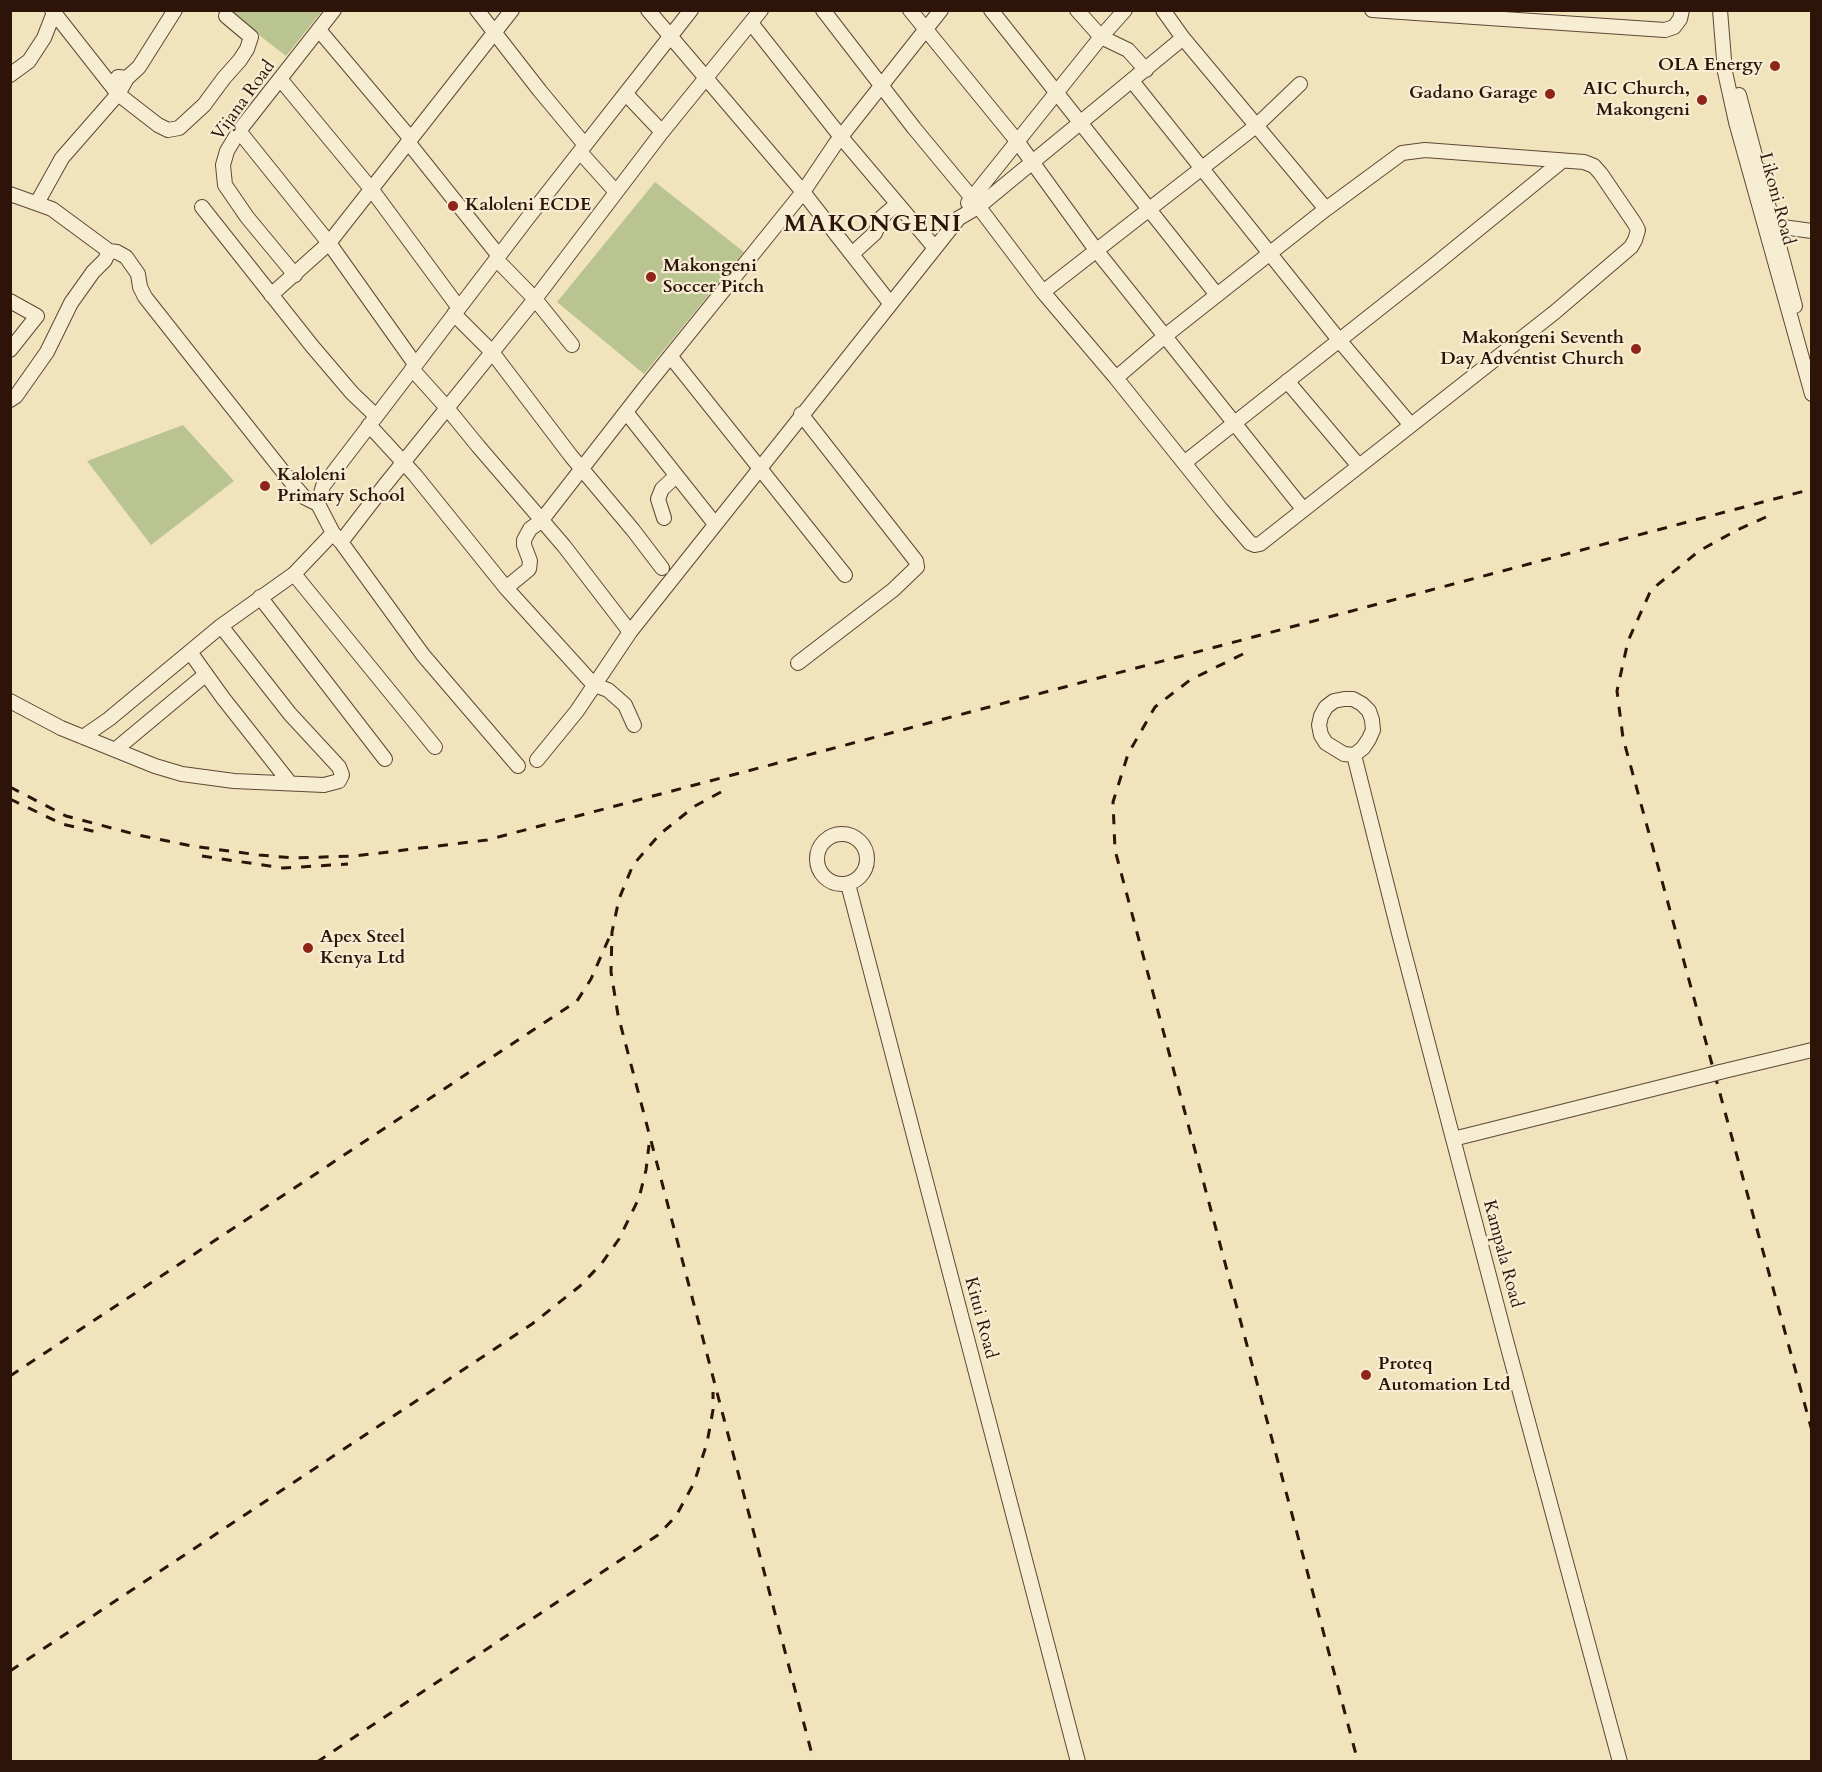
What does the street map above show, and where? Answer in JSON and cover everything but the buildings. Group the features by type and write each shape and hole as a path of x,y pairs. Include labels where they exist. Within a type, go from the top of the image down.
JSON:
{"street":[{"path":"37,203 62,158 118,94 127,78 139,67 175,10"},
{"name":"Vijana Road","path":"295,275 247,217 225,185 223,165 227,151 239,131 334,10"},
{"path":"477,10 616,192"},
{"path":"271,295 329,243 512,10"},
{"path":"648,10 803,192 891,303"},
{"path":"318,504 323,486 691,10"},
{"path":"83,738 221,626 294,574 337,538 404,462 535,299 662,132 761,10"},
{"path":"823,10 1043,292 1250,543 1255,545 1260,544 1555,312 1631,248 1638,230 1594,166 1584,162 1425,150 1408,151 1326,209 1165,336 1116,378"},
{"path":"910,10 1017,141 1096,250 1303,509"},
{"path":"506,588 529,569 530,561 524,540 531,530 541,521 803,192 841,137 940,10"},
{"path":"991,10 1217,296"},
{"path":"1077,10 1101,37 1128,50 1146,70"},
{"path":"975,202 1017,141 1125,10"},
{"path":"1163,10 1183,38 1326,209"},
{"path":"1372,10 1665,30 1674,27 1680,19 1682,10"},
{"name":"Likoni Road","path":"1720,10 1725,72 1736,122 1812,394"},
{"name":"Likoni Road","path":"1726,10 1732,69 1812,374"},
{"path":"10,75 29,61 54,11 118,94 163,128 180,128 204,105 240,60 251,40 247,32 226,16"},
{"path":"751,22 841,137 934,248"},
{"path":"319,30 410,141 498,258 572,345"},
{"path":"537,760 577,711 630,632 959,218 975,202 1032,162 1183,38"},
{"path":"102,72 127,78"},
{"path":"281,80 372,190 457,311 662,568"},
{"path":"1132,81 1339,340 1410,424"},
{"path":"1043,292 1256,126 1300,84"},
{"path":"626,94 662,132"},
{"path":"239,131 329,243 413,367 564,546 630,632"},
{"path":"1184,464 1562,161"},
{"path":"10,194 52,209 109,251 126,257 138,274 140,287 145,297 292,483 304,497 318,504 337,538 423,655 518,766"},
{"path":"852,254 875,233 882,217 897,204"},
{"path":"202,207 271,295 345,385 367,408 373,420 404,462 506,588 594,685 608,690 625,705 634,725"},
{"path":"1775,226 1812,231"},
{"path":"10,400 16,396 47,352 71,303 93,272 105,260 109,251"},
{"path":"10,301 37,316 10,350"},
{"path":"671,357 845,575"},
{"path":"1287,381 1358,465"},
{"path":"626,412 716,524"},
{"path":"798,663 893,590 918,567 916,561 801,414"},
{"path":"664,518 658,499 659,494 676,476"},
{"path":"294,574 435,747"},
{"path":"260,597 385,759"},
{"path":"10,701 41,719 83,738 154,766 199,777 234,782 330,785 339,781 342,775 339,767 290,714 221,626"},
{"path":"190,652 205,675 290,783"},
{"path":"116,750 205,675"},
{"path":"1353,699 1369,711 1372,720 1369,740 1354,754 1344,754 1334,749 1321,735 1319,725 1321,716 1326,707 1334,701 1353,699"},
{"name":"Kampala Road","path":"1354,754 1453,1139 1620,1761"},
{"name":"Kitui Road","path":"848,884 1078,1761"},
{"path":"1453,1139 1812,1050"}],"green space":[{"path":"228,11 322,11 286,56"},
{"name":"Makongeni Soccer Pitch","path":"655,182 744,252 644,374 557,302"},
{"path":"183,425 234,481 151,545 87,461"}],"railway":[{"path":"10,787 66,816 138,835 192,846 259,855 294,858 355,856 487,840 1812,489"},
{"path":"1766,517 1699,551 1651,590 1628,641 1617,691 1623,738 1812,1431"},
{"path":"1243,654 1190,680 1155,707 1128,754 1113,802 1115,850 1358,1762"},
{"path":"721,792 695,806 660,834 633,865 619,899 612,932 611,972 618,1015 814,1762"},
{"path":"10,799 62,824 97,832"},
{"path":"202,856 283,868 348,864"},
{"path":"10,1376 577,1001 591,979 609,938"},
{"path":"10,1671 532,1324 580,1286 602,1263 619,1239 639,1198 649,1145"},
{"path":"317,1762 658,1535 676,1516 694,1483 707,1443 713,1410 713,1392"}],"place":[{"name":"OLA Energy","path":"1775,66"},
{"name":"Gadano Garage","path":"1550,94"},
{"name":"AIC Church, Makongeni","path":"1702,100"},
{"name":"Kaloleni ECDE","path":"453,206"},
{"name":"Makongeni Soccer Pitch","path":"651,277"},
{"name":"Makongeni Seventh Day Adventist Church","path":"1636,349"},
{"name":"Kaloleni Primary School","path":"265,486"},
{"name":"Apex Steel Kenya Ltd","path":"308,948"},
{"name":"Proteq Automation Ltd","path":"1366,1375"}],"district":[{"name":"MAKONGENI","path":"873,225"}]}
